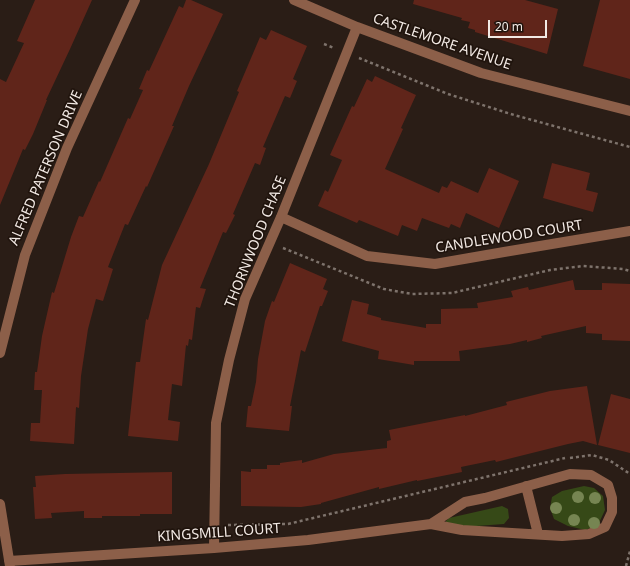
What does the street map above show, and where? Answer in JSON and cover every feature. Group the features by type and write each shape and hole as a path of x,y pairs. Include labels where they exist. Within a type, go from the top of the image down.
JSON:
{"street":[{"name":"ALFRED PATERSON DRIVE","path":"0,353 25,255 67,148 135,0"},
{"name":"CASTLEMORE AVENUE","path":"294,0 357,27 481,73 630,111"},
{"name":"THORNWOOD CHASE","path":"214,548 216,423 229,360 245,299 281,218 357,27"},
{"name":"CANDLEWOOD COURT","path":"281,218 367,256 435,264 630,231"},
{"name":"KINGSMILL COURT","path":"10,564 308,540 430,524 462,530 562,536 589,534 605,527 612,512 612,498 608,485 591,475 570,474 466,502 430,524"},
{"path":"526,486 538,534"},
{"path":"0,504 10,564"}],"path":[{"path":"324,44 448,94 514,115 630,147"},
{"path":"215,525 288,524 557,460 592,454 609,460 630,474"},
{"path":"626,566 630,551"}],"green space":[{"path":"584,486 594,488 603,496 605,510 598,525 585,530 568,526 554,519 550,508 552,497 562,491"},
{"path":"502,506 508,509 509,518 504,524 449,528 446,525 446,521 449,518"}],"building":[{"path":"35,0 92,0 46,100 33,134 25,150 23,149 0,205 0,79 6,82 24,43 17,41"},
{"path":"186,0 191,0 223,14 189,86 172,126 174,126 147,187 146,186 128,225 125,224 108,267 113,269 103,301 96,299 88,329 81,376 79,408 76,407 74,444 30,441 31,423 40,423 42,390 34,390 35,372 37,372 42,336 52,292 54,293 71,237 79,216 83,217 99,181 100,182 128,118 130,119 143,90 139,89 147,70 149,71 179,6 183,8"},
{"path":"414,0 525,0 558,9 547,54 475,32 475,30 468,28 470,22 461,20 462,18 413,4"},
{"path":"600,0 630,0 630,79 583,66"},
{"path":"271,30 307,46 293,79 297,81 290,98 285,96 263,147 266,148 260,165 255,163 233,214 235,215 226,233 223,232 200,288 206,289 200,308 196,307 192,340 189,339 188,346 186,345 182,386 172,384 168,420 180,422 178,441 128,436 136,362 140,362 146,319 148,320 162,265 209,164 239,92 237,91 260,37 266,40"},
{"path":"375,76 416,95 385,169 439,193 442,186 447,188 451,181 478,193 489,168 519,181 499,228 466,213 460,228 451,224 449,228 422,218 417,231 402,225 398,236 359,220 357,223 318,206 325,190 328,192 342,160 330,155 352,106 354,107 367,79 372,82"},
{"path":"552,163 590,173 586,190 598,193 593,212 543,198"},
{"path":"290,263 327,279 323,289 328,291 322,306 320,306 305,352 301,350 290,406 292,406 289,431 246,427 248,406 251,406 256,382 258,359 265,321 272,301 274,302"},
{"path":"573,280 575,290 602,290 602,283 630,284 630,341 602,340 602,334 586,333 586,326 541,336 542,338 527,342 527,340 510,344 459,351 460,361 414,361 414,365 378,359 379,351 342,341 352,300 369,304 367,314 381,318 381,320 426,328 426,324 441,324 441,309 478,308 477,303 513,297 511,291 528,287 529,290"},
{"path":"587,386 597,445 583,441 568,444 496,462 495,460 461,467 462,472 379,489 379,487 321,504 301,507 241,506 241,471 251,472 251,469 267,469 267,465 280,465 280,463 302,460 302,463 334,454 387,448 387,441 391,440 389,430 465,416 507,405 506,402 550,391"},
{"path":"611,394 630,399 630,453 598,445"},
{"path":"172,472 172,514 140,514 140,516 102,516 102,518 84,518 84,511 51,513 52,518 35,519 33,487 36,487 35,476"}]}
